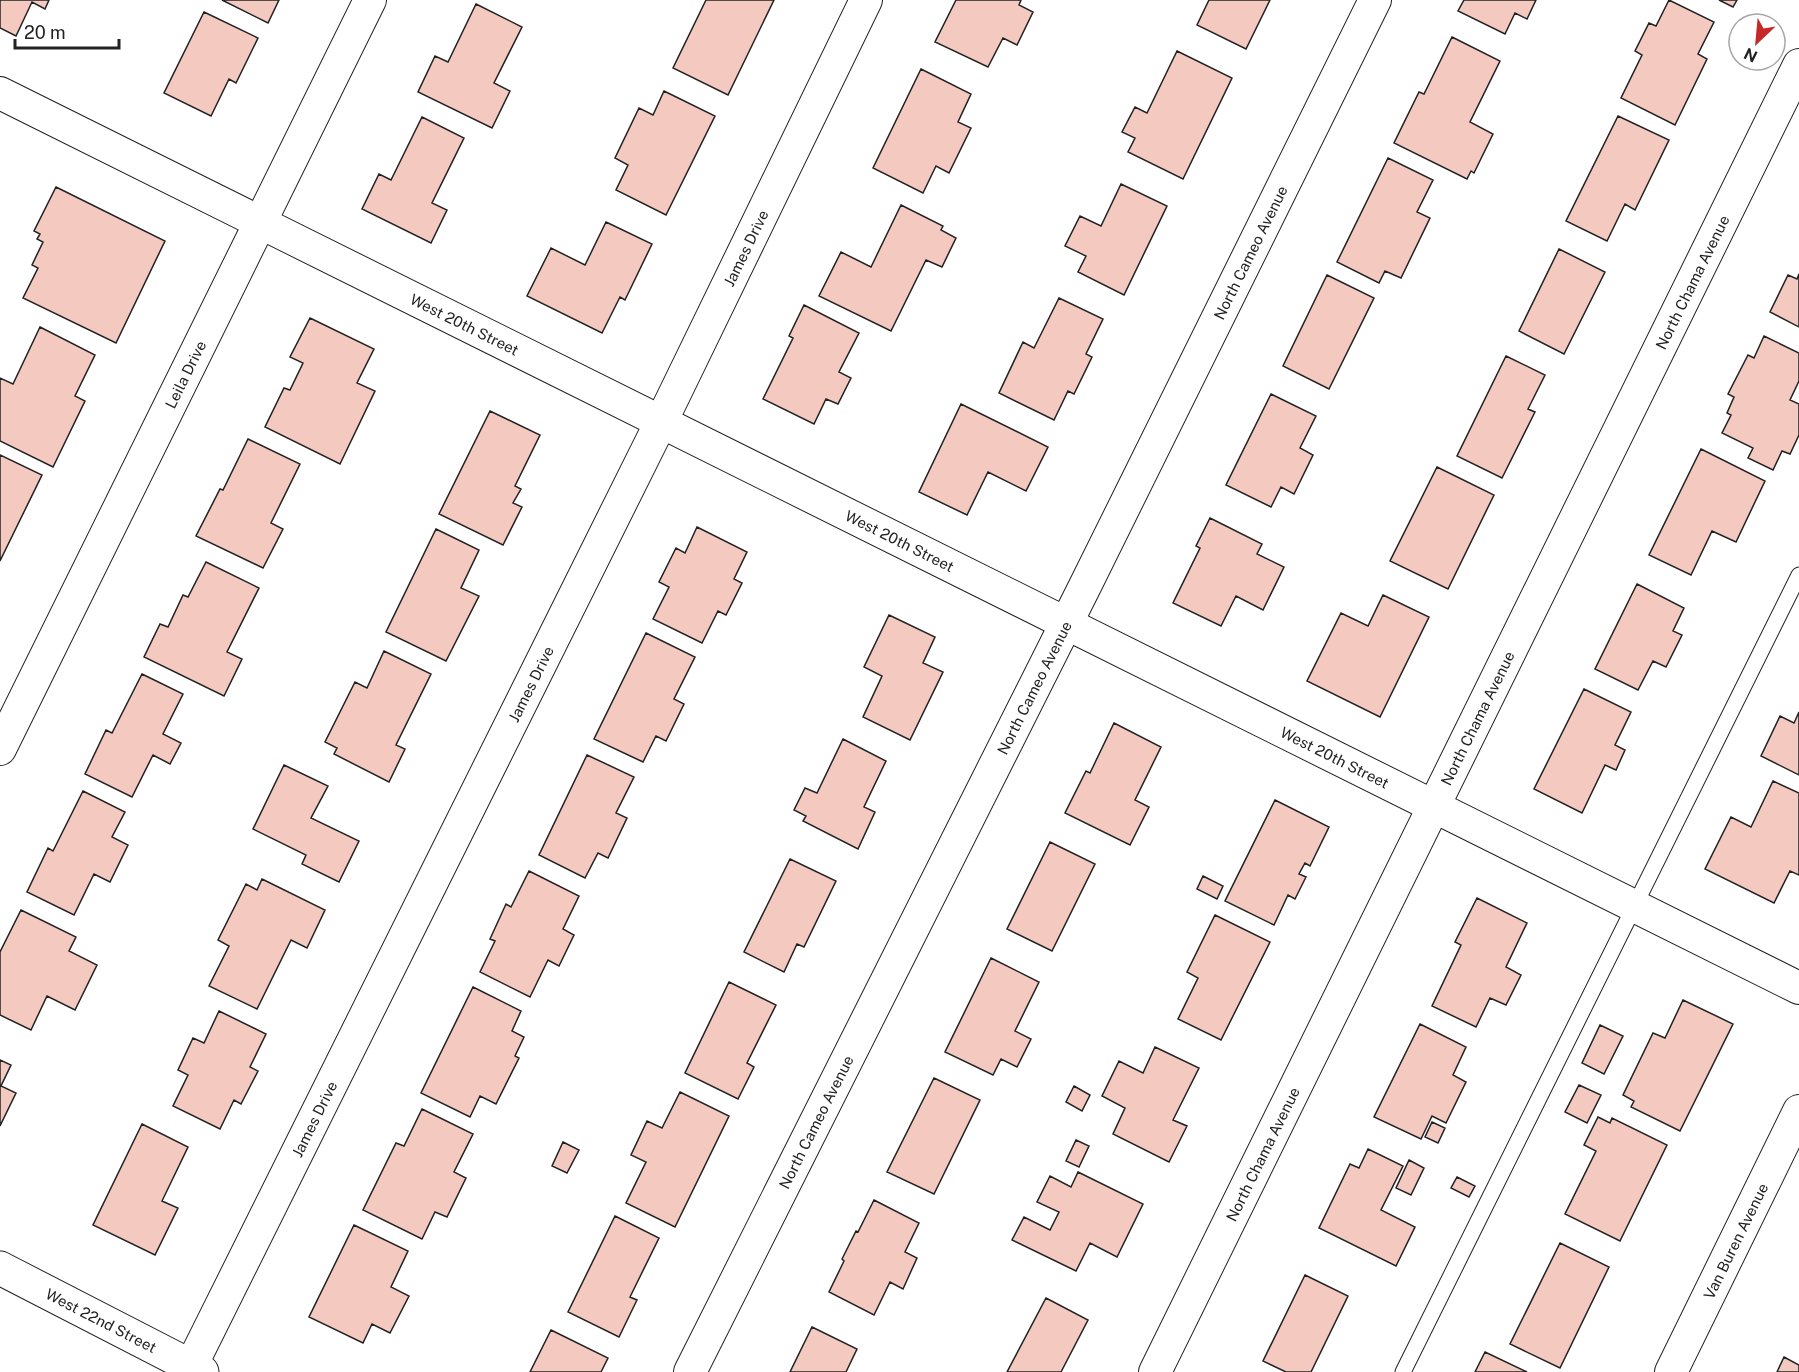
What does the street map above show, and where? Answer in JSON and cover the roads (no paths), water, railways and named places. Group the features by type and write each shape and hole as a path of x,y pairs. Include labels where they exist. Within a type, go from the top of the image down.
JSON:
{"street":[{"name":"Leila Drive","path":"0,748 370,0"},
{"name":"James Drive","path":"196,1369 866,0"},
{"name":"North Cameo Avenue","path":"690,1372 1066,623 1375,0"},
{"name":"North Chama Avenue","path":"1155,1372 1799,65"},
{"name":"West 20th Street","path":"0,93 1799,988"},
{"name":"Van Buren Avenue","path":"1671,1372 1799,1111"},
{"name":"West 22nd Street","path":"0,1268 196,1369"}],"lane":[{"path":"1403,1372 1799,574"}]}
